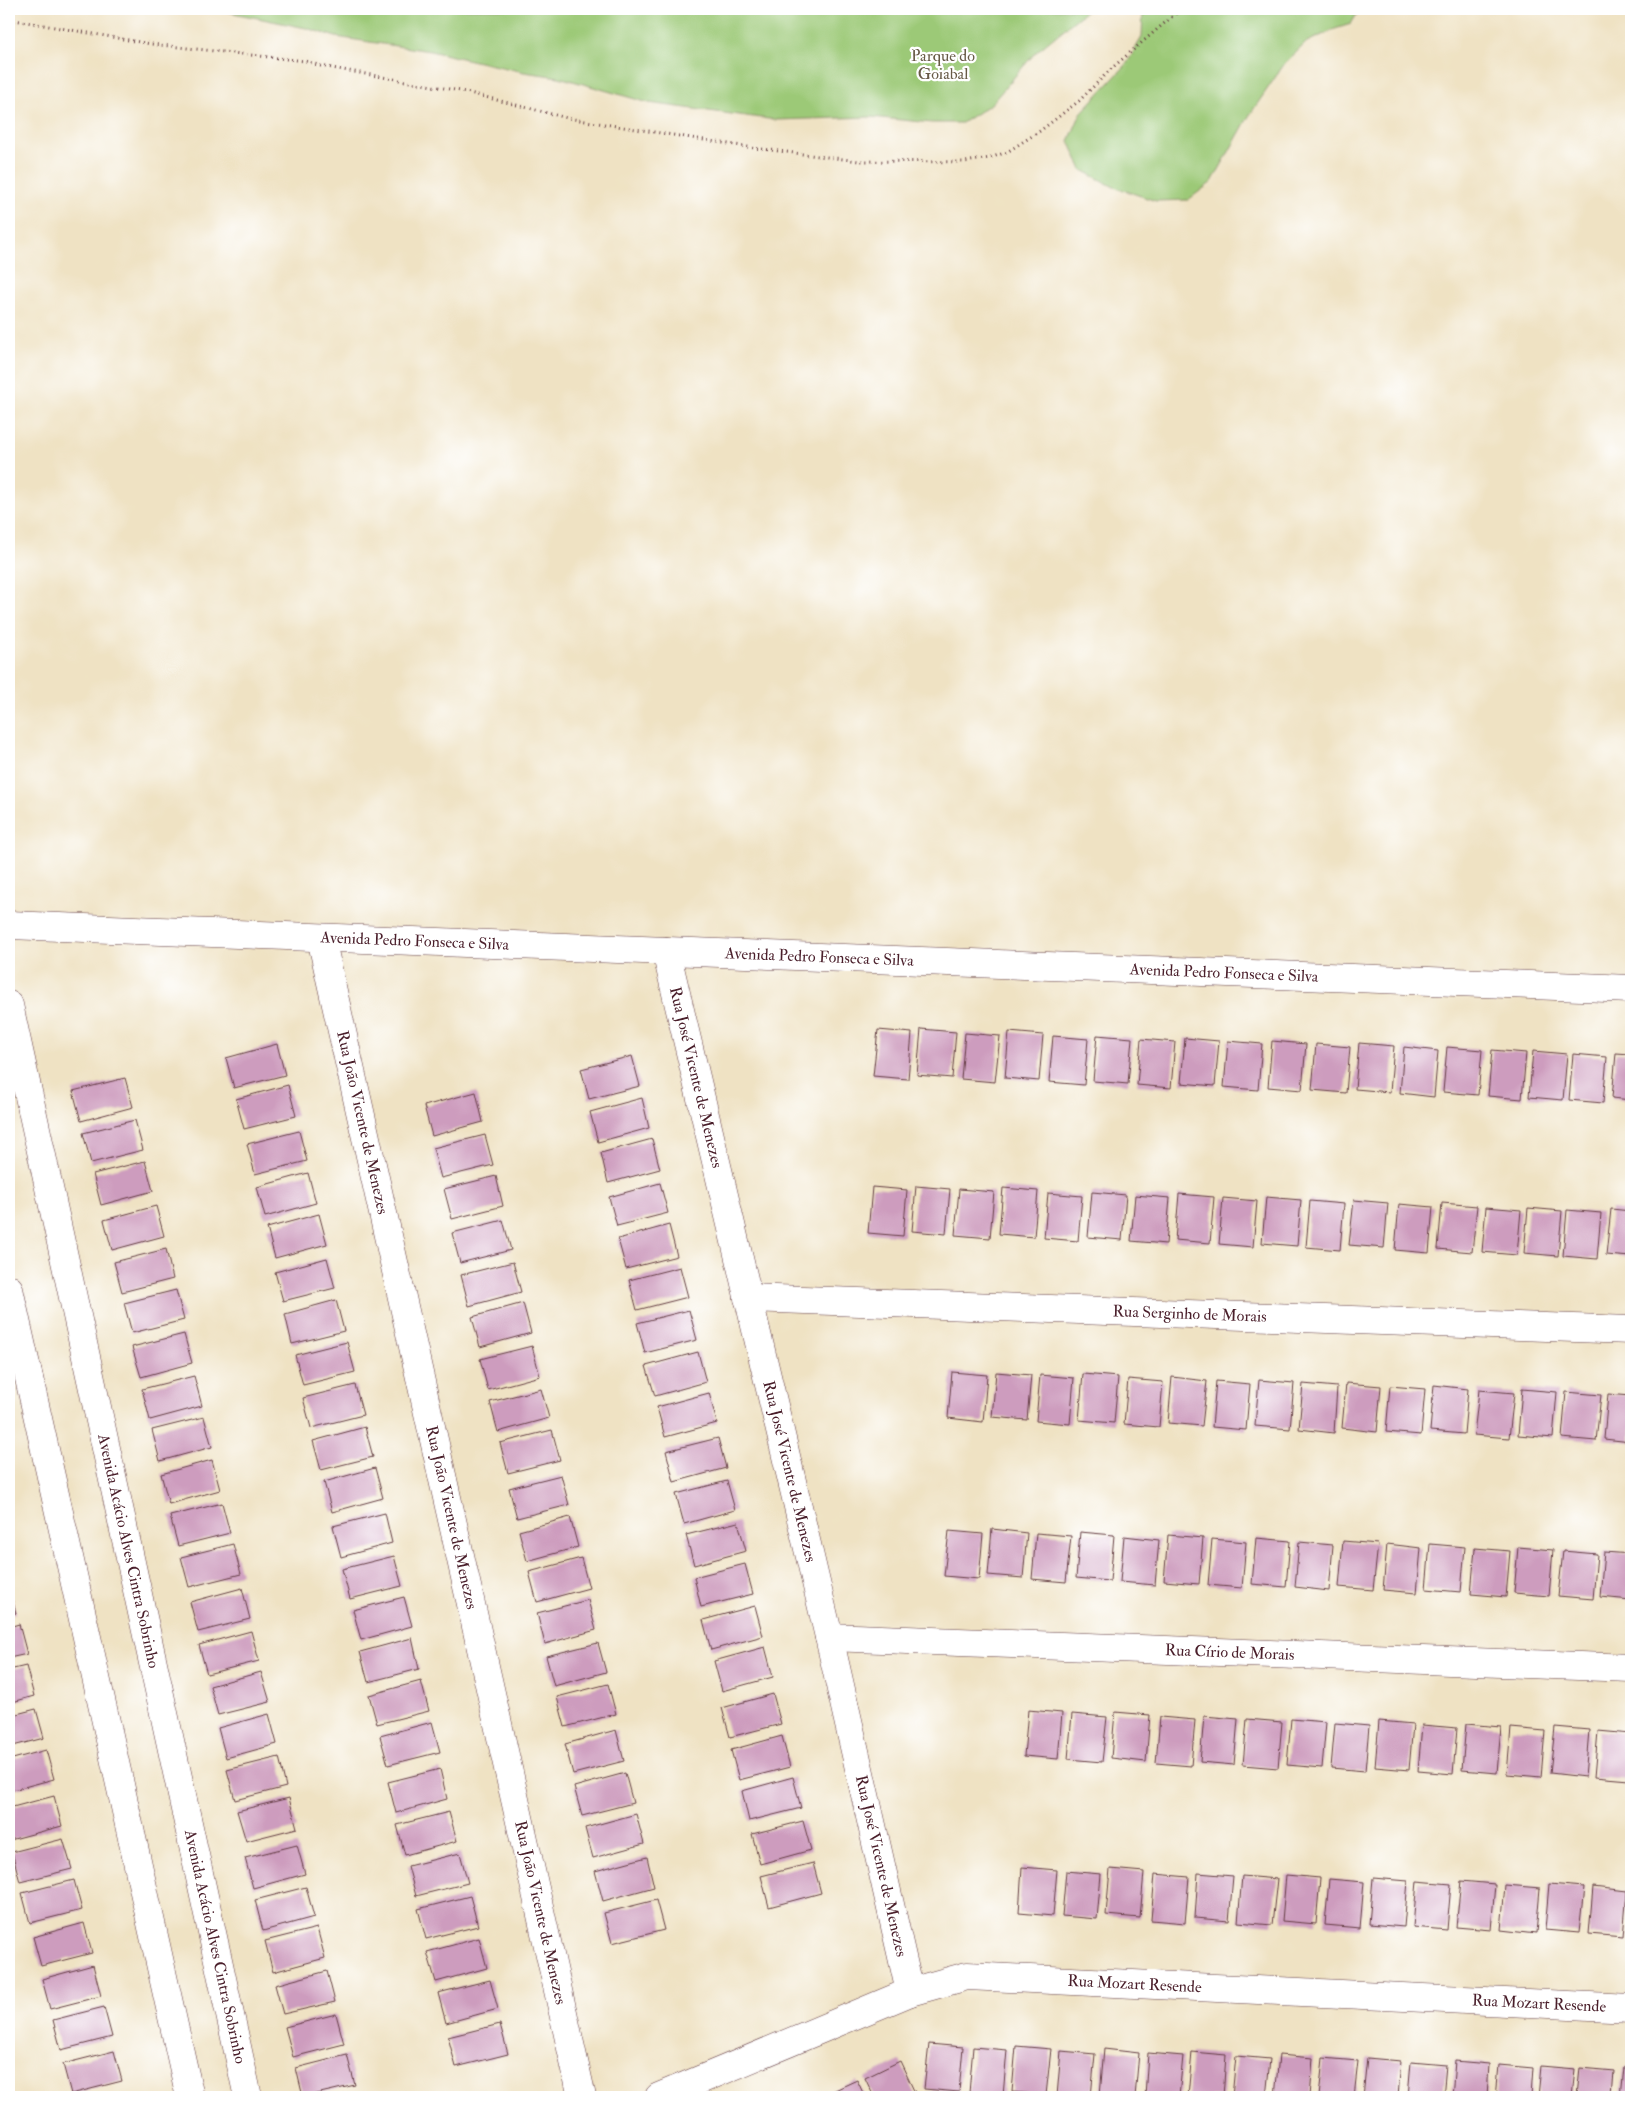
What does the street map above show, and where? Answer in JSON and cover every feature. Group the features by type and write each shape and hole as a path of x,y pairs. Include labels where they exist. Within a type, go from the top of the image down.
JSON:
{"street":[{"name":"Avenida Pedro Fonseca e Silva","path":"9,926 1631,989"},
{"name":"Rua João Vicente de Menezes","path":"321,938 582,2097"},
{"name":"Rua José Vicente de Menezes","path":"666,951 829,1637 910,1992"},
{"name":"Avenida Acácio Alves Cintra Sobrinho","path":"9,1005 248,2097"},
{"path":"9,1289 190,2097"},
{"name":"Rua Serginho de Morais","path":"748,1298 1631,1330"},
{"name":"Rua Círio de Morais","path":"829,1637 1631,1668"},
{"name":"Rua Mozart Resende","path":"660,2097 910,1992 967,1976 1631,2008"}],"path":[{"path":"9,19 152,44 305,61 321,66 466,92 567,118 754,148 859,161 944,163 990,158 1020,144 1079,101 1112,68 1181,9"}],"green space":[{"name":"Parque do Goiabal","path":"214,9 1093,9 1086,11 1035,53 991,104 962,123 932,123 871,117 776,120 649,103 559,77 524,72 430,51 336,37 306,28"},
{"path":"1143,9 1360,9 1351,24 1307,42 1285,63 1249,116 1212,182 1188,200 1156,201 1114,187 1082,170 1069,141 1081,113 1126,65 1142,37"}],"building":[{"path":"921,1029 956,1032 952,1078 917,1075"},
{"path":"878,1030 912,1033 908,1079 873,1076"},
{"path":"1009,1032 1043,1035 1039,1081 1005,1078"},
{"path":"965,1033 1000,1036 995,1082 961,1079"},
{"path":"1097,1035 1132,1038 1128,1084 1093,1081"},
{"path":"1053,1036 1088,1039 1084,1085 1049,1082"},
{"path":"1185,1038 1219,1041 1215,1086 1181,1083"},
{"path":"1141,1039 1175,1042 1171,1088 1137,1085"},
{"path":"1228,1041 1262,1044 1258,1090 1224,1087"},
{"path":"1272,1041 1306,1044 1302,1090 1268,1087"},
{"path":"1359,1043 1394,1046 1390,1092 1355,1089"},
{"path":"277,1044 285,1075 234,1088 226,1058"},
{"path":"1316,1044 1350,1047 1346,1093 1312,1090"},
{"path":"1404,1047 1438,1051 1434,1097 1400,1093"},
{"path":"1447,1047 1482,1050 1478,1095 1443,1092"},
{"path":"1492,1050 1526,1053 1522,1099 1488,1096"},
{"path":"1533,1051 1567,1054 1563,1100 1529,1097"},
{"path":"1616,1053 1631,1054 1631,1100 1612,1098"},
{"path":"1573,1054 1607,1057 1603,1103 1569,1100"},
{"path":"632,1056 640,1086 589,1099 581,1069"},
{"path":"125,1078 133,1107 81,1121 73,1091"},
{"path":"288,1085 296,1116 244,1129 236,1099"},
{"path":"476,1092 483,1122 432,1136 424,1106"},
{"path":"642,1098 649,1128 598,1142 590,1112"},
{"path":"135,1120 143,1150 91,1163 83,1133"},
{"path":"299,1131 307,1161 255,1174 247,1144"},
{"path":"485,1135 493,1165 441,1178 433,1148"},
{"path":"652,1139 660,1169 608,1183 601,1153"},
{"path":"145,1161 153,1191 101,1205 93,1174"},
{"path":"308,1173 316,1203 265,1217 257,1187"},
{"path":"496,1176 503,1206 452,1219 444,1189"},
{"path":"660,1183 668,1213 617,1226 609,1197"},
{"path":"916,1186 950,1189 946,1234 912,1231"},
{"path":"872,1187 907,1190 903,1236 868,1233"},
{"path":"1003,1188 1038,1191 1034,1237 999,1234"},
{"path":"959,1189 994,1192 990,1238 955,1235"},
{"path":"1092,1192 1126,1195 1122,1240 1088,1237"},
{"path":"1048,1193 1082,1196 1078,1241 1044,1238"},
{"path":"1179,1194 1214,1197 1210,1243 1175,1240"},
{"path":"1135,1195 1170,1198 1166,1244 1131,1241"},
{"path":"1266,1197 1301,1200 1297,1246 1262,1243"},
{"path":"1223,1198 1257,1201 1253,1247 1219,1244"},
{"path":"1354,1200 1388,1203 1384,1248 1349,1245"},
{"path":"1310,1201 1344,1204 1340,1250 1306,1247"},
{"path":"1442,1203 1477,1206 1472,1252 1438,1249"},
{"path":"1399,1204 1433,1207 1429,1253 1395,1250"},
{"path":"156,1206 164,1236 112,1250 104,1220"},
{"path":"1486,1207 1521,1210 1517,1255 1482,1252"},
{"path":"1528,1208 1562,1211 1558,1256 1524,1253"},
{"path":"1611,1209 1631,1211 1631,1257 1606,1255"},
{"path":"1567,1210 1601,1213 1597,1259 1563,1256"},
{"path":"319,1214 327,1244 275,1258 267,1228"},
{"path":"503,1220 511,1250 460,1263 452,1233"},
{"path":"669,1225 677,1256 626,1269 618,1239"},
{"path":"166,1249 173,1279 122,1292 114,1262"},
{"path":"327,1258 335,1288 283,1301 275,1272"},
{"path":"513,1262 521,1292 469,1306 461,1275"},
{"path":"680,1267 688,1297 637,1310 629,1280"},
{"path":"176,1290 184,1320 132,1333 124,1303"},
{"path":"336,1300 344,1331 292,1344 285,1314"},
{"path":"523,1303 531,1333 480,1347 472,1317"},
{"path":"689,1310 697,1340 645,1353 637,1323"},
{"path":"184,1334 192,1363 141,1377 132,1347"},
{"path":"347,1342 355,1372 303,1385 295,1355"},
{"path":"532,1346 540,1376 488,1390 480,1359"},
{"path":"698,1352 706,1382 655,1396 646,1366"},
{"path":"952,1372 987,1375 983,1422 948,1418"},
{"path":"996,1372 1031,1375 1027,1420 992,1417"},
{"path":"1083,1374 1118,1377 1114,1423 1079,1420"},
{"path":"1040,1375 1074,1378 1070,1424 1036,1421"},
{"path":"194,1376 202,1406 150,1420 142,1389"},
{"path":"1172,1377 1207,1381 1202,1426 1168,1423"},
{"path":"1128,1379 1163,1382 1159,1427 1124,1424"},
{"path":"1259,1380 1294,1383 1290,1429 1255,1426"},
{"path":"1216,1381 1250,1384 1246,1430 1212,1427"},
{"path":"1346,1383 1381,1386 1377,1432 1342,1428"},
{"path":"1303,1384 1337,1387 1334,1433 1299,1429"},
{"path":"355,1385 363,1415 311,1428 303,1398"},
{"path":"1434,1385 1468,1389 1464,1434 1430,1431"},
{"path":"1390,1386 1425,1389 1421,1435 1386,1432"},
{"path":"541,1389 549,1418 498,1432 490,1402"},
{"path":"1522,1389 1557,1392 1553,1438 1518,1435"},
{"path":"1479,1390 1514,1393 1509,1438 1474,1435"},
{"path":"1566,1392 1601,1395 1596,1441 1562,1438"},
{"path":"709,1393 717,1423 665,1437 657,1407"},
{"path":"1608,1394 1631,1396 1631,1442 1604,1439"},
{"path":"204,1417 212,1447 160,1461 152,1430"},
{"path":"365,1427 373,1457 321,1470 313,1441"},
{"path":"552,1430 560,1460 508,1473 500,1443"},
{"path":"718,1438 726,1468 674,1482 666,1451"},
{"path":"212,1460 220,1490 169,1504 161,1474"},
{"path":"375,1468 383,1498 332,1512 324,1482"},
{"path":"561,1475 569,1505 517,1518 509,1488"},
{"path":"727,1481 735,1510 684,1524 676,1494"},
{"path":"222,1503 230,1533 178,1546 170,1516"},
{"path":"385,1513 392,1543 341,1557 333,1526"},
{"path":"570,1517 578,1547 527,1561 519,1531"},
{"path":"738,1522 746,1551 694,1565 686,1535"},
{"path":"992,1529 1027,1533 1023,1578 988,1575"},
{"path":"949,1531 983,1534 979,1579 944,1576"},
{"path":"1080,1532 1114,1535 1110,1581 1076,1578"},
{"path":"1036,1533 1071,1536 1066,1582 1032,1579"},
{"path":"1168,1535 1203,1538 1199,1584 1164,1581"},
{"path":"1124,1536 1159,1540 1155,1585 1120,1582"},
{"path":"1256,1538 1290,1541 1286,1587 1252,1584"},
{"path":"1212,1539 1246,1542 1242,1588 1208,1585"},
{"path":"1343,1541 1378,1544 1373,1590 1339,1587"},
{"path":"1299,1542 1333,1545 1329,1591 1295,1587"},
{"path":"233,1544 241,1574 189,1587 181,1557"},
{"path":"1387,1544 1421,1548 1417,1593 1383,1590"},
{"path":"1430,1544 1465,1547 1461,1592 1426,1589"},
{"path":"1518,1547 1553,1550 1549,1596 1514,1593"},
{"path":"1475,1548 1510,1551 1506,1597 1471,1594"},
{"path":"1563,1551 1597,1554 1593,1599 1558,1596"},
{"path":"1604,1552 1631,1554 1631,1600 1600,1597"},
{"path":"394,1556 402,1586 350,1599 342,1569"},
{"path":"581,1558 589,1588 537,1602 529,1572"},
{"path":"745,1564 753,1594 701,1607 694,1577"},
{"path":"9,1588 16,1613 9,1615"},
{"path":"242,1588 250,1619 198,1632 190,1602"},
{"path":"404,1597 412,1626 361,1640 353,1610"},
{"path":"588,1600 596,1630 545,1644 537,1613"},
{"path":"755,1606 763,1636 711,1650 703,1620"},
{"path":"19,1624 27,1654 9,1658 9,1627"},
{"path":"251,1631 259,1661 207,1674 199,1645"},
{"path":"412,1638 419,1669 368,1682 360,1652"},
{"path":"598,1643 606,1672 554,1686 546,1656"},
{"path":"765,1647 773,1677 722,1691 714,1661"},
{"path":"26,1666 34,1696 9,1703 9,1670"},
{"path":"261,1672 270,1702 218,1715 210,1686"},
{"path":"421,1681 429,1711 377,1724 369,1695"},
{"path":"608,1684 616,1714 565,1727 557,1697"},
{"path":"773,1694 781,1724 730,1737 722,1708"},
{"path":"36,1709 44,1738 9,1747 9,1716"},
{"path":"1028,1710 1062,1713 1058,1759 1024,1756"},
{"path":"1115,1712 1150,1715 1146,1762 1111,1758"},
{"path":"269,1714 277,1744 226,1758 218,1728"},
{"path":"1072,1714 1107,1717 1102,1762 1068,1759"},
{"path":"1204,1716 1238,1719 1234,1765 1200,1762"},
{"path":"1160,1717 1195,1720 1191,1766 1156,1763"},
{"path":"1247,1719 1282,1722 1278,1768 1243,1765"},
{"path":"1291,1719 1326,1722 1322,1768 1287,1765"},
{"path":"1379,1721 1413,1724 1409,1770 1375,1767"},
{"path":"432,1722 440,1752 388,1765 380,1736"},
{"path":"1335,1723 1369,1726 1365,1771 1331,1768"},
{"path":"1466,1724 1501,1727 1497,1773 1462,1770"},
{"path":"1422,1725 1457,1728 1453,1774 1418,1771"},
{"path":"1555,1727 1589,1730 1585,1777 1550,1773"},
{"path":"1511,1728 1545,1731 1541,1777 1507,1774"},
{"path":"616,1730 624,1761 573,1774 565,1744"},
{"path":"1598,1731 1631,1734 1629,1780 1594,1777"},
{"path":"782,1736 790,1767 739,1780 731,1750"},
{"path":"46,1750 54,1779 9,1791 9,1760"},
{"path":"279,1757 286,1787 235,1800 227,1770"},
{"path":"440,1769 447,1799 396,1813 388,1782"},
{"path":"625,1773 633,1803 582,1816 574,1787"},
{"path":"793,1777 801,1808 749,1821 742,1791"},
{"path":"54,1796 62,1826 10,1840 9,1808"},
{"path":"289,1798 297,1828 246,1841 237,1811"},
{"path":"449,1812 457,1841 405,1855 397,1825"},
{"path":"636,1814 644,1844 593,1858 585,1828"},
{"path":"803,1821 811,1850 760,1864 752,1834"},
{"path":"63,1839 72,1869 20,1882 12,1852"},
{"path":"297,1845 305,1874 253,1888 245,1858"},
{"path":"460,1853 468,1883 416,1896 408,1866"},
{"path":"647,1857 654,1887 603,1901 595,1871"},
{"path":"813,1863 821,1893 769,1907 761,1876"},
{"path":"1022,1867 1057,1870 1053,1916 1019,1913"},
{"path":"1110,1869 1144,1872 1140,1918 1106,1915"},
{"path":"1066,1871 1101,1874 1097,1919 1062,1916"},
{"path":"1198,1873 1233,1876 1229,1921 1195,1918"},
{"path":"1155,1874 1189,1877 1185,1923 1151,1920"},
{"path":"1286,1875 1320,1878 1316,1924 1282,1921"},
{"path":"1242,1876 1277,1879 1272,1925 1238,1922"},
{"path":"1373,1878 1408,1881 1404,1927 1369,1924"},
{"path":"1329,1879 1364,1882 1360,1928 1325,1925"},
{"path":"74,1880 82,1910 30,1923 22,1893"},
{"path":"1417,1881 1451,1884 1447,1930 1413,1927"},
{"path":"1461,1881 1495,1884 1491,1930 1456,1927"},
{"path":"1549,1884 1584,1887 1579,1933 1545,1930"},
{"path":"1505,1885 1540,1888 1536,1934 1501,1930"},
{"path":"306,1887 314,1917 263,1931 255,1900"},
{"path":"1593,1887 1627,1891 1623,1937 1589,1934"},
{"path":"470,1896 478,1926 426,1939 418,1909"},
{"path":"656,1900 664,1930 612,1943 604,1913"},
{"path":"84,1923 92,1953 41,1966 33,1937"},
{"path":"317,1928 325,1958 273,1972 265,1941"},
{"path":"479,1938 487,1968 436,1982 427,1952"},
{"path":"93,1965 101,1996 50,2009 42,1979"},
{"path":"327,1971 335,2002 283,2014 275,1985"},
{"path":"490,1980 498,2009 446,2023 438,1993"},
{"path":"104,2007 112,2037 61,2050 53,2020"},
{"path":"336,2014 344,2044 293,2057 285,2027"},
{"path":"500,2024 508,2054 456,2067 448,2037"},
{"path":"929,2044 963,2047 959,2092 924,2089"},
{"path":"1016,2046 1051,2049 1046,2095 1012,2092"},
{"path":"973,2047 1007,2050 1003,2096 969,2093"},
{"path":"1104,2049 1139,2053 1135,2097 1100,2095"},
{"path":"114,2051 122,2081 71,2094 63,2064"},
{"path":"1061,2051 1095,2054 1091,2097 1057,2096"},
{"path":"1192,2052 1226,2055 1223,2097 1188,2097"},
{"path":"1148,2053 1183,2056 1179,2097 1145,2097"},
{"path":"347,2055 355,2085 303,2097 296,2068"},
{"path":"1279,2055 1313,2058 1310,2097 1275,2097"},
{"path":"1236,2056 1270,2059 1266,2097 1232,2097"},
{"path":"1323,2058 1358,2061 1354,2097 1319,2097"},
{"path":"1367,2058 1401,2061 1398,2097 1363,2097"},
{"path":"900,2061 917,2097 874,2097 865,2078"},
{"path":"1455,2061 1489,2064 1487,2097 1452,2097"},
{"path":"1411,2062 1446,2065 1443,2097 1408,2097"},
{"path":"1499,2065 1533,2068 1531,2097 1496,2097"},
{"path":"1541,2066 1575,2069 1572,2097 1538,2097"},
{"path":"1624,2067 1631,2068 1631,2097 1621,2097"},
{"path":"1580,2068 1614,2071 1612,2097 1577,2097"},
{"path":"857,2080 865,2097 822,2096"}]}
